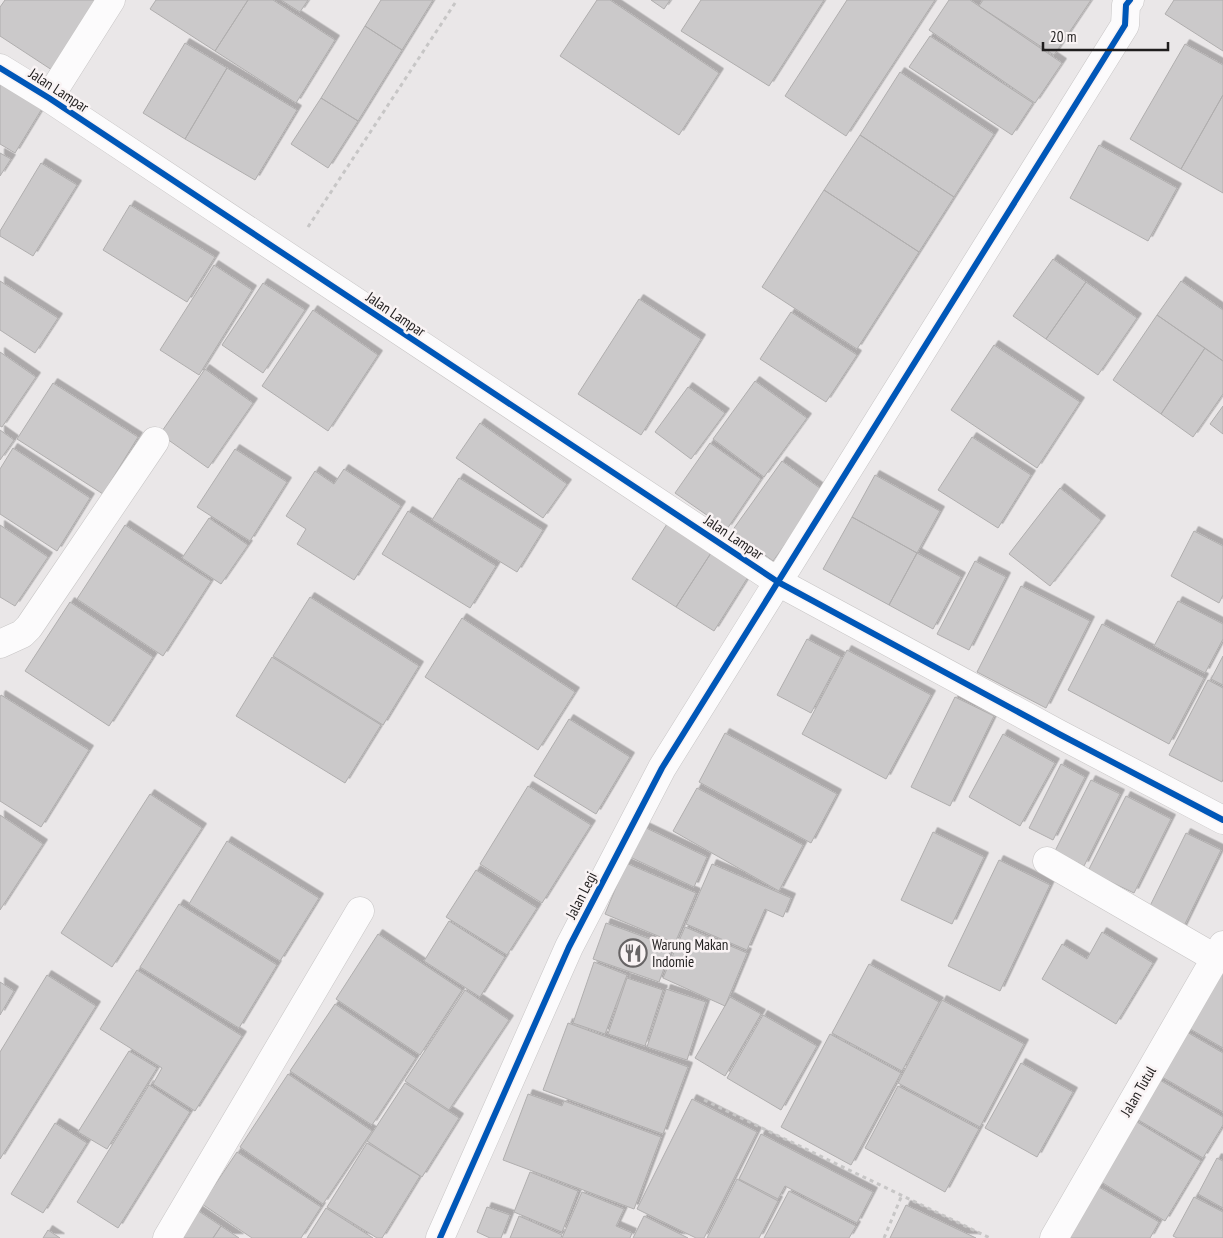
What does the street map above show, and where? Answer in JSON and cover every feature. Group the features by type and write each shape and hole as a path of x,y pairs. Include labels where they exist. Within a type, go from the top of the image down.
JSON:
{"street":[{"path":"49,98 111,0"},
{"name":"Jalan Legi","path":"440,1238 573,938 662,768 1125,25 1126,2"},
{"name":"Jalan Lampar","path":"0,68 49,98 778,582 1059,734 1223,820"},
{"path":"0,644 22,634 30,627 155,441"},
{"path":"1047,861 1219,951"},
{"path":"166,1238 360,912"},
{"name":"Jalan Tutul","path":"1054,1238 1219,951"}],"path":[{"path":"288,257 457,0"},
{"path":"704,1100 990,1238"},
{"path":"884,1238 902,1195"}],"building":[{"path":"5,0 103,0 55,72 0,36 0,7"},
{"path":"156,0 248,0 215,51 150,9"},
{"path":"248,0 273,0 335,40 296,103 215,51"},
{"path":"281,0 308,0 300,12"},
{"path":"381,0 433,0 402,50 365,26"},
{"path":"597,0 610,0 719,73 679,135 560,56"},
{"path":"651,0 670,0 664,9"},
{"path":"701,0 824,0 769,86 681,31"},
{"path":"847,0 935,0 846,136 785,96"},
{"path":"949,0 970,0 1062,63 1035,103 929,30"},
{"path":"983,0 1091,0 1054,55 979,6"},
{"path":"1174,0 1223,0 1223,51 1165,14"},
{"path":"365,26 402,50 358,121 321,98"},
{"path":"930,36 1033,103 1012,135 909,67"},
{"path":"185,43 227,68 185,139 143,113"},
{"path":"1185,44 1223,65 1223,95 1181,169 1130,139"},
{"path":"227,68 297,110 255,180 185,139"},
{"path":"900,72 994,134 954,197 860,135"},
{"path":"0,80 43,107 15,153 0,144"},
{"path":"1223,95 1223,193 1181,169"},
{"path":"321,98 358,121 328,168 291,144"},
{"path":"860,135 954,197 919,252 824,190"},
{"path":"1099,145 1177,188 1148,241 1070,198"},
{"path":"0,153 11,159 0,176"},
{"path":"41,163 77,185 33,256 0,236 0,231"},
{"path":"824,190 919,252 857,349 762,287"},
{"path":"130,205 215,257 187,302 103,250"},
{"path":"1053,259 1086,282 1046,339 1013,316"},
{"path":"214,265 252,290 199,375 160,350"},
{"path":"0,281 58,318 35,353 0,330"},
{"path":"1181,281 1223,310 1223,361 1157,315"},
{"path":"1086,282 1137,318 1098,375 1046,339"},
{"path":"263,283 305,310 263,373 222,345"},
{"path":"639,299 701,339 641,435 578,394"},
{"path":"313,310 378,355 328,431 262,386"},
{"path":"791,312 857,355 826,402 760,359"},
{"path":"1157,315 1205,348 1161,414 1113,380"},
{"path":"994,345 1080,402 1037,468 951,410"},
{"path":"1205,348 1223,361 1223,394 1193,437 1161,414"},
{"path":"0,352 36,377 2,427 0,426"},
{"path":"205,369 253,403 208,468 160,434"},
{"path":"755,381 807,418 764,477 713,439"},
{"path":"53,383 138,437 103,494 17,439"},
{"path":"688,387 725,413 691,459 655,432"},
{"path":"1223,406 1223,434 1210,424"},
{"path":"480,423 567,484 543,518 456,458"},
{"path":"0,430 14,440 0,460"},
{"path":"972,437 1031,475 998,528 938,490"},
{"path":"710,443 761,479 727,529 675,493"},
{"path":"13,448 90,498 57,551 0,514 0,469"},
{"path":"235,449 287,482 250,541 197,507"},
{"path":"782,461 824,491 773,561 732,531"},
{"path":"344,469 401,506 354,580 297,544 306,529 286,516 315,471 334,484"},
{"path":"875,475 940,511 917,553 852,517"},
{"path":"459,478 543,530 517,572 432,520"},
{"path":"1060,488 1101,520 1050,586 1009,554"},
{"path":"408,511 496,566 470,608 382,554"},
{"path":"852,517 917,553 889,605 823,569"},
{"path":"209,518 248,545 221,584 182,558"},
{"path":"667,524 711,553 676,607 632,579"},
{"path":"0,525 48,557 15,606 0,597"},
{"path":"125,525 211,581 163,656 77,599"},
{"path":"1194,531 1223,546 1223,595 1219,603 1171,576"},
{"path":"711,553 748,577 714,631 676,607"},
{"path":"917,553 961,577 933,629 889,605"},
{"path":"975,561 1006,577 969,650 937,634"},
{"path":"1021,586 1090,621 1046,708 977,672"},
{"path":"310,597 419,666 383,725 273,656"},
{"path":"1178,601 1223,624 1223,639 1205,673 1154,646"},
{"path":"70,602 153,657 109,726 25,671"},
{"path":"462,618 575,692 538,750 425,677"},
{"path":"1102,624 1204,678 1169,744 1068,690"},
{"path":"807,639 841,657 811,713 777,695"},
{"path":"847,650 931,695 886,779 802,734"},
{"path":"1223,656 1223,685 1211,679"},
{"path":"272,657 381,725 345,783 236,716"},
{"path":"1208,680 1223,688 1222,782 1169,755"},
{"path":"1,695 89,750 41,827 0,801"},
{"path":"955,697 994,716 950,806 911,787"},
{"path":"569,719 630,757 596,814 534,776"},
{"path":"725,733 837,794 811,843 699,782"},
{"path":"1003,734 1055,763 1020,826 969,797"},
{"path":"1061,764 1085,777 1053,840 1029,828"},
{"path":"1091,780 1120,794 1084,866 1055,851"},
{"path":"528,786 591,825 542,903 480,864"},
{"path":"697,788 803,845 779,891 673,831"},
{"path":"150,794 202,828 112,967 61,933"},
{"path":"1126,796 1171,819 1134,893 1088,871"},
{"path":"0,815 43,844 0,910"},
{"path":"644,827 707,857 694,887 630,857"},
{"path":"933,832 984,857 952,924 901,900"},
{"path":"1186,833 1221,850 1181,932 1146,914"},
{"path":"227,841 319,898 280,961 189,904"},
{"path":"999,860 1050,885 1000,991 948,966"},
{"path":"626,863 696,893 675,943 605,914"},
{"path":"712,864 791,898 783,917 765,909 747,950 686,924"},
{"path":"476,870 537,908 507,955 446,917"},
{"path":"179,904 277,965 239,1028 140,967"},
{"path":"449,921 505,957 480,997 424,961"},
{"name":"Warung Makan Indomie","path":"606,923 672,947 659,982 593,959"},
{"path":"685,927 747,953 725,1006 663,978"},
{"path":"1102,932 1153,963 1116,1024 1042,979 1062,944 1087,959"},
{"path":"378,934 462,990 420,1055 336,999"},
{"path":"1223,958 1223,1048 1185,1026"},
{"path":"594,962 627,975 605,1034 573,1023"},
{"path":"869,964 939,1002 902,1071 832,1033"},
{"path":"137,970 242,1036 195,1111 153,1084 162,1068 100,1029"},
{"path":"47,975 96,1006 0,1159 0,1052"},
{"path":"627,978 663,990 645,1046 608,1034"},
{"path":"0,982 14,991 0,1015"},
{"path":"666,989 706,1002 687,1060 647,1047"},
{"path":"465,990 509,1020 449,1110 405,1081"},
{"path":"730,997 761,1014 725,1076 695,1058"},
{"path":"942,1000 1024,1044 980,1127 898,1083"},
{"path":"335,1004 416,1058 372,1125 290,1071"},
{"path":"763,1015 817,1046 781,1110 727,1078"},
{"path":"568,1023 688,1067 663,1134 543,1090"},
{"path":"1180,1028 1223,1053 1223,1112 1155,1073"},
{"path":"830,1034 901,1073 851,1165 781,1127"},
{"path":"129,1051 157,1068 107,1149 78,1132"},
{"path":"1021,1063 1073,1092 1037,1157 985,1128"},
{"path":"288,1074 372,1131 323,1204 240,1147"},
{"path":"1153,1076 1223,1117 1223,1125 1203,1158 1130,1115"},
{"path":"405,1083 459,1118 422,1177 367,1141"},
{"path":"149,1085 190,1112 118,1228 77,1202"},
{"path":"898,1086 979,1129 945,1192 865,1148"},
{"path":"528,1094 562,1106 564,1101 661,1137 634,1209 503,1160"},
{"path":"692,1099 757,1132 704,1238 696,1238 637,1209"},
{"path":"1129,1117 1201,1161 1165,1221 1093,1177"},
{"path":"55,1123 87,1143 43,1213 11,1194"},
{"path":"761,1134 873,1192 857,1223 785,1186 778,1199 739,1179"},
{"path":"367,1143 420,1176 382,1238 377,1238 327,1207"},
{"path":"237,1152 321,1207 301,1238 252,1238 202,1204"},
{"path":"1217,1158 1223,1161 1223,1208 1198,1194"},
{"path":"530,1172 578,1191 562,1232 514,1212"},
{"path":"737,1179 778,1201 759,1238 707,1238"},
{"path":"1092,1183 1159,1222 1150,1238 1060,1238"},
{"path":"789,1191 856,1226 849,1238 764,1238"},
{"path":"582,1192 624,1209 616,1226 632,1233 630,1238 562,1238"},
{"path":"1194,1197 1223,1212 1223,1238 1177,1238 1173,1236"},
{"path":"906,1205 976,1238 890,1238"},
{"path":"487,1207 510,1215 501,1238 490,1238 477,1232"},
{"path":"326,1208 373,1238 307,1238"},
{"path":"197,1210 221,1226 213,1238 179,1238"},
{"path":"519,1216 562,1235 561,1238 510,1238"},
{"path":"644,1216 688,1238 633,1238"},
{"path":"221,1226 239,1238 213,1238"},
{"path":"48,1230 60,1238 43,1238"}],"cycle path":[{"path":"440,1238 569,947 662,768 1125,25 1126,5 1130,0"},
{"path":"0,68 49,98 778,582 1059,734 1223,820"}],"place":[{"name":"Warung Makan Indomie","path":"633,953"}]}
